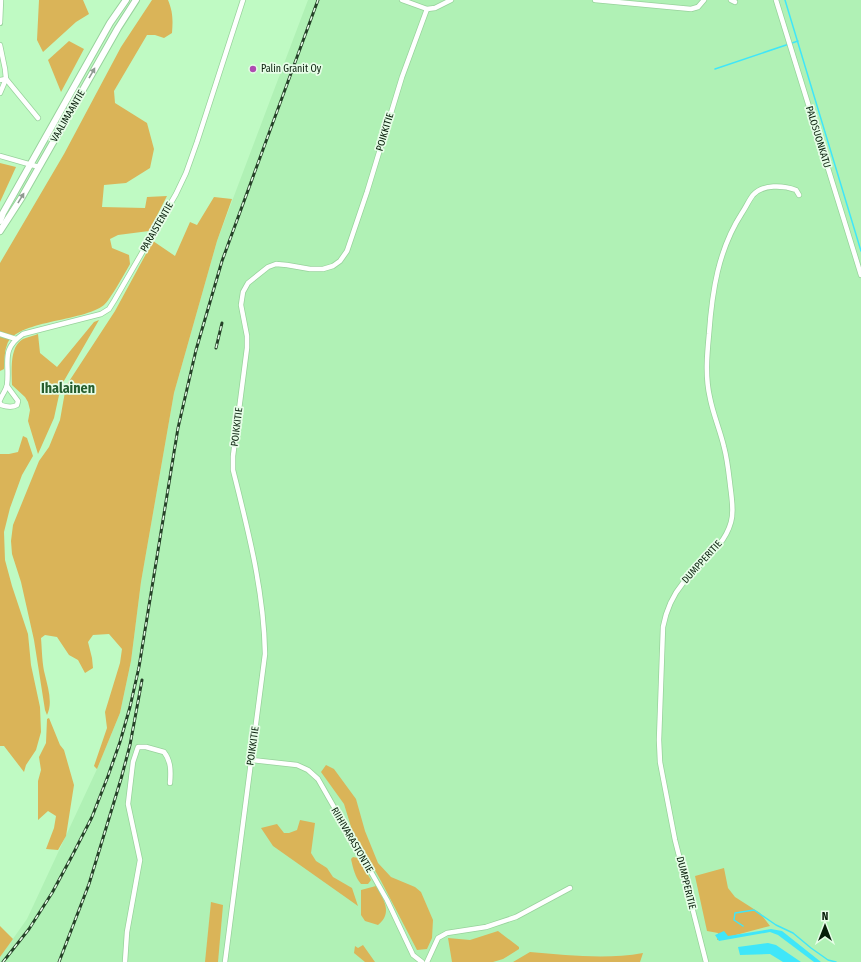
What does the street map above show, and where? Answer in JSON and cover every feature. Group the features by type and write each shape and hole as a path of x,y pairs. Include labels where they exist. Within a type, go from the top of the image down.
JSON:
{"main road":[{"name":"VAALIMAANTIE","path":"0,220 110,23 126,0"},
{"name":"VAALIMAANTIE","path":"0,231 22,197 118,28 136,0"}],"street":[{"path":"0,23 1,0"},
{"name":"PARAISTENTIE","path":"16,339 23,334 101,314 109,309 176,194 186,173 243,0"},
{"path":"402,0 427,9 435,8 451,0"},
{"path":"595,0 691,9 698,7 704,0"},
{"name":"PALOSUONKATU","path":"776,0 861,275"},
{"name":"POIKKITIE","path":"225,962 265,654 265,633 255,563 233,470 233,456 247,336 241,305 243,292 248,283 268,267 276,264 319,269 333,266 340,262 347,251 402,77 427,9"},
{"path":"0,45 6,79 0,93"},
{"path":"0,80 6,79"},
{"path":"6,79 38,118"},
{"path":"0,156 39,167"},
{"name":"DUMPPERITIE","path":"706,962 674,840 660,762 659,740 663,626 665,617 676,592 722,542 728,531 733,512 727,460 710,398 707,377 707,358 712,302 722,254 732,229 752,196 758,191 775,186 796,190 799,195"},
{"path":"0,334 16,339 10,346 7,355 7,386 0,400"},
{"path":"0,403 6,407 13,407 17,405 17,399 7,386"},
{"path":"125,962 127,932 140,860 128,804 133,762 138,747 146,747 164,752 169,758 171,771 170,783"},
{"name":"RIIHIVARASTONTIE","path":"251,760 297,766 308,770 318,779 387,900 413,955 422,962"},
{"path":"426,962 438,938 447,933 486,927 516,917 570,888"},
{"path":"413,955 414,962"}],"shaded area":[{"path":"39,0 83,0 89,14 76,22 43,52 37,40"},
{"path":"152,0 168,0 172,16 172,33 164,38 155,35 147,35 114,91 115,103 147,123 154,149 150,168 126,183 104,185 102,207 145,208 147,197 167,196 149,231 118,235 110,239 112,248 129,255 130,264 107,302 94,311 36,326 13,337 6,348 4,369 0,371 0,263 64,154 121,47"},
{"path":"308,0 861,0 861,962 0,962 0,957 27,919 97,769 120,713 131,661 141,582 174,393 217,241"},
{"path":"69,41 84,49 61,92 48,60"},
{"path":"0,163 16,167 0,202"},
{"path":"214,197 232,199 217,241 174,393 141,582 131,661 120,713 97,769 94,766 107,728 105,712 120,663 122,649 109,634 93,635 88,642 93,668 85,673 78,660 69,655 57,637 45,635 41,638 43,666 50,700 47,715 34,640 21,582 12,554 11,541 13,525 39,461 49,447 60,420 66,386 115,311 153,241 175,256 190,222 197,225"},
{"path":"99,320 61,386 54,418 38,454 28,421 30,410 28,402 25,397 12,385 12,360 15,348 23,339 38,334 40,353 57,367 94,322"},
{"path":"23,436 27,438 33,456 22,475 10,508 4,532 5,560 28,634 31,665 40,707 41,732 36,750 26,765 24,772 4,746 0,746 0,454 18,452"},
{"path":"49,718 60,745 64,750 74,785 66,836 58,850 46,849 54,828 56,816 48,811 38,820 38,781 41,770 39,757 46,743 47,719"},
{"path":"326,765 334,769 356,799 365,831 378,863 391,877 415,887 421,892 433,920 432,938 427,949 417,950 381,881 352,830 344,804 321,772"},
{"path":"300,820 315,823 311,853 316,861 327,868 333,877 352,888 358,906 273,846 261,828 277,824 284,833 289,833 297,830"},
{"path":"353,857 358,858 371,880 368,884 361,884 357,878 351,859"},
{"path":"724,868 728,888 735,897 760,913 770,926 717,940 718,933 707,931 695,876"},
{"path":"376,886 386,906 385,916 378,925 365,921 361,915 361,890"},
{"path":"211,902 223,905 218,962 205,962"},
{"path":"0,926 13,939 0,957"},
{"path":"498,931 519,947 519,949 503,959 493,962 452,962 448,938 470,940"},
{"path":"363,945 375,962 365,962 354,953 355,946 358,948"},
{"path":"530,952 600,957 643,953 640,962 513,962"}],"water":[{"path":"771,929 782,931 821,962 814,962 778,935 770,932 719,941 715,935 724,931 728,936"},
{"path":"768,943 776,945 801,962 783,962 770,954 740,955 738,947"}],"waterway":[{"path":"785,0 861,251"},
{"path":"715,69 798,41"},
{"path":"743,926 734,920 735,913 754,910 776,925 793,933 828,960 836,962"}],"railway":[{"path":"3,962 29,929 52,893 72,856 92,817 120,742 139,667 178,428 196,350 222,261 318,0"},
{"path":"216,348 222,323"},
{"path":"59,962 89,884 121,779 130,745 142,680"}],"place":[{"name":"Palin Granit Oy","path":"253,69"}],"district":[{"name":"Ihalainen","path":"68,388"}]}
